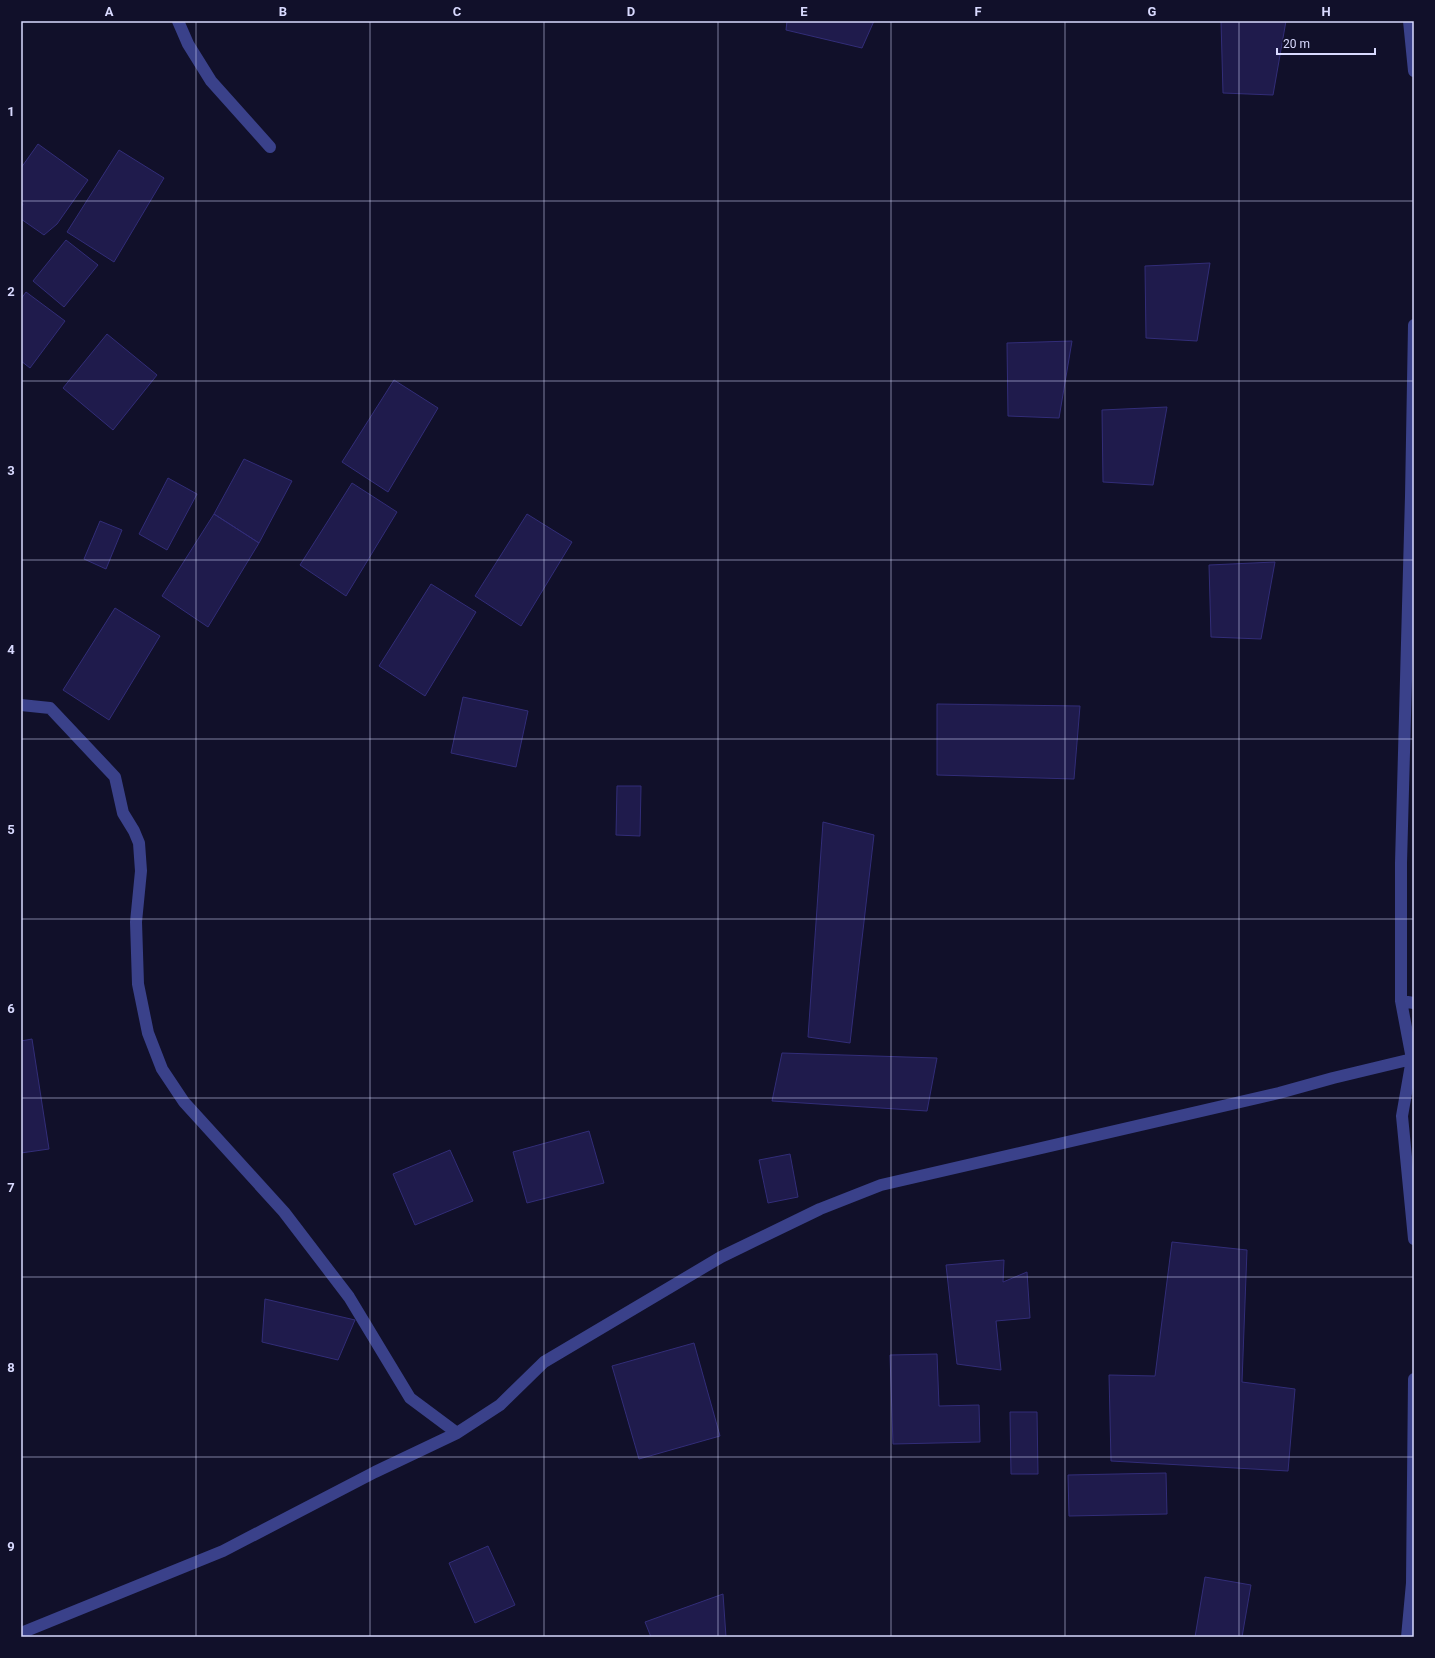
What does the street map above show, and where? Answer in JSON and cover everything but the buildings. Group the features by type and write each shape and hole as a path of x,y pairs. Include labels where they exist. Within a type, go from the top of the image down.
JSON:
{"street":[{"path":"178,21 188,44 211,81 270,147"},
{"path":"1409,21 1414,71"},
{"path":"1414,325 1401,863 1401,1001 1412,1059 1402,1116 1414,1238"},
{"path":"21,705 50,708 115,777 123,813 134,831 139,843 140,871 136,922 138,984 148,1033 162,1069 184,1102 284,1212 349,1297 410,1398 457,1433"},
{"path":"1401,1001 1414,1003"},
{"path":"21,1633 223,1550 375,1472 457,1433 500,1405 544,1362 715,1261 820,1210 881,1184 1279,1093 1412,1059"},
{"path":"1407,1637 1412,1582 1414,1379"}]}
